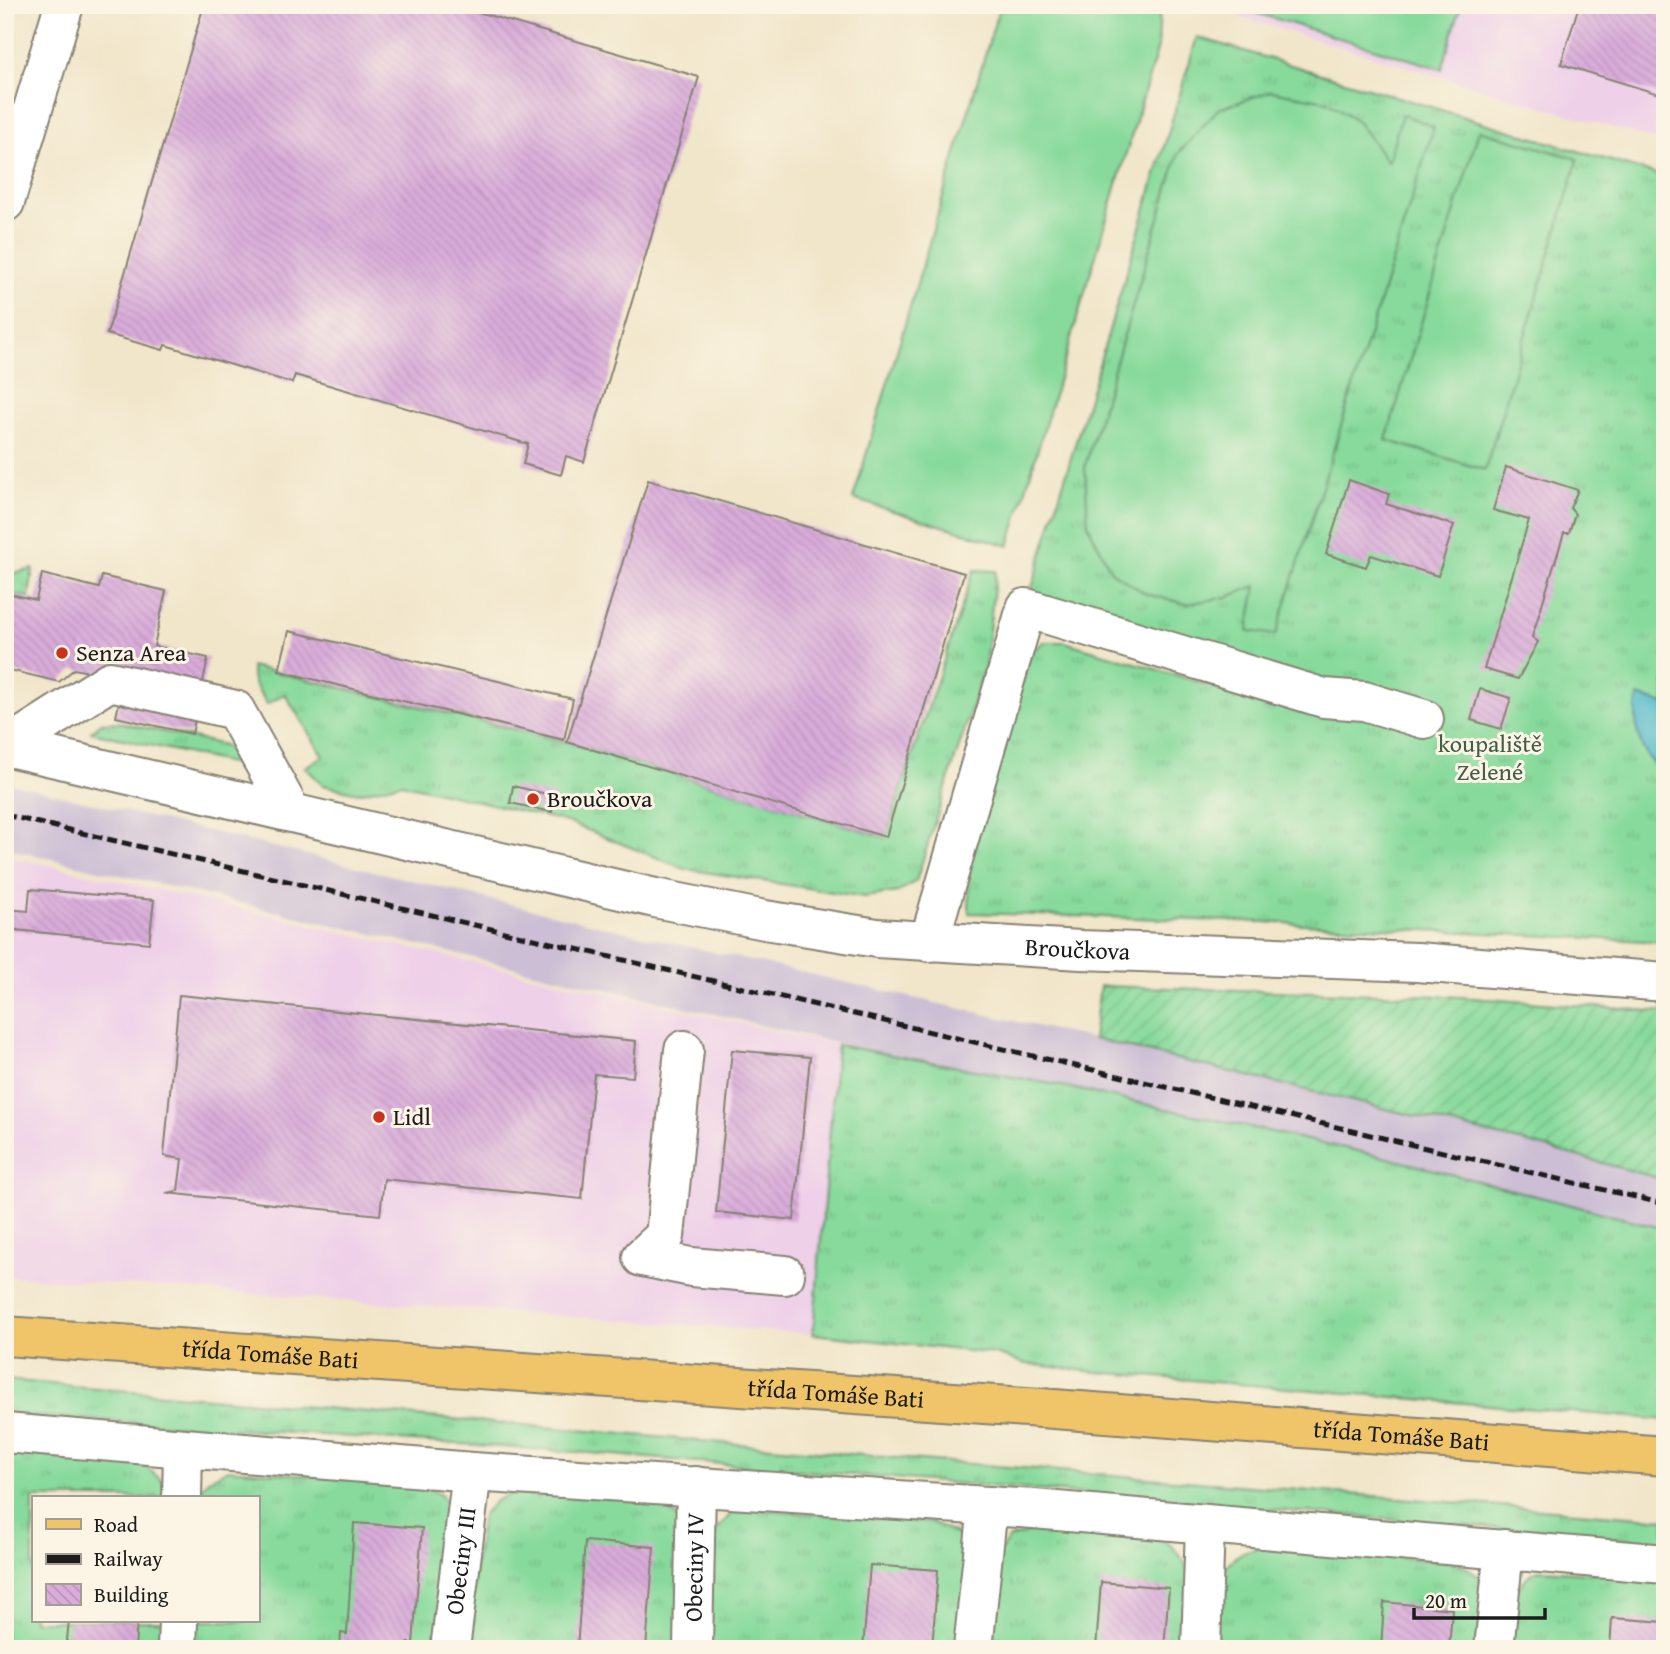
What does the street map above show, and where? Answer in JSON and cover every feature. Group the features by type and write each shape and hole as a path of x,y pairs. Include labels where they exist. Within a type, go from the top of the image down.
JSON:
{"main road":[{"name":"třída Tomáše Bati","path":"5,1336 1041,1408 1665,1456"}],"street":[{"path":"5,202 64,5"},
{"path":"929,942 1026,608 1325,698 1364,701 1424,719"},
{"path":"6,746 110,681 210,704 235,710 291,812"},
{"name":"Broučkova","path":"6,746 704,908 877,938 1417,962 1665,982"},
{"path":"684,1051 665,1236 642,1257 691,1267 785,1275"},
{"path":"5,1433 183,1450 472,1472 988,1506 1665,1564"},
{"path":"182,1496 183,1450"},
{"name":"Obeciny III","path":"450,1649 472,1472"},
{"name":"Obeciny IV","path":"693,1649 696,1486"},
{"path":"973,1649 988,1506"},
{"path":"1201,1649 1205,1524"},
{"path":"1494,1649 1504,1549"},
{"path":"177,1649 178,1622"}],"shaded area":[{"path":"1240,5 1665,5 1665,143 1237,16"},
{"path":"5,782 609,928 1093,1039 1532,1144 1665,1180 1665,1237 5,848"},
{"path":"5,855 837,1045 813,1334 5,1276"}],"green space":[{"path":"1000,5 1160,5 1158,47 1009,546 853,499"},
{"path":"1255,5 1461,5 1442,69 1253,12"},
{"name":"koupaliště Zelené","path":"1197,37 1665,177 1665,942 1261,922 969,913 969,866 1030,653 1044,642 1065,642 1319,718 1324,699 1026,608"},
{"path":"1271,91 1327,101 1357,121 1388,162 1402,114 1434,127 1276,635 1248,631 1256,586 1227,597 1187,604 1146,594 1111,571 1088,525 1085,466 1178,154 1218,109"},
{"path":"1479,130 1578,159 1485,470 1386,440"},
{"path":"33,569 29,597 11,594 5,597 5,575"},
{"path":"974,570 996,571 985,666 916,881 898,892 864,897 685,869 567,822 401,783 358,793 323,785 305,767 323,756 285,694 267,704 253,682 251,666 567,742 885,837"},
{"path":"119,722 224,745 231,752 234,764 91,732 101,723"},
{"path":"1100,986 1446,996 1665,1012 1665,1180 1532,1144 1093,1039"},
{"path":"837,1045 1057,1085 1376,1155 1665,1229 1665,1420 1096,1372 1026,1364 995,1354 813,1334"},
{"path":"5,1380 896,1458 1665,1519 1665,1542 576,1452 5,1414"},
{"path":"5,1452 140,1462 165,1483 170,1496 32,1496 32,1622 168,1622 167,1649 5,1649"},
{"path":"228,1469 421,1484 441,1495 451,1509 442,1649 187,1649 188,1622 259,1622 259,1496 196,1496 208,1480"},
{"path":"516,1491 651,1501 668,1509 679,1520 683,1649 463,1649 482,1516 495,1501"},
{"path":"752,1509 934,1523 958,1535 966,1545 963,1649 702,1649 711,1536 732,1513"},
{"path":"1035,1530 1163,1540 1176,1550 1189,1574 1193,1603 1192,1649 983,1649 999,1552 1010,1538"},
{"path":"1262,1547 1457,1562 1478,1575 1485,1586 1479,1649 1211,1649 1214,1600 1223,1571 1231,1560 1244,1552"},
{"path":"1539,1570 1665,1577 1665,1649 1506,1649 1510,1614 1516,1593 1521,1583"}],"water":[{"path":"1638,696 1665,704 1665,774 1643,749 1639,739 1636,719"}],"building":[{"path":"204,5 454,5 699,77 584,462 566,456 561,475 523,464 528,444 295,375 292,383 165,345 163,350 107,334"},
{"path":"1579,5 1665,5 1665,96 1561,64"},
{"path":"1506,467 1578,490 1570,508 1575,514 1569,533 1564,533 1532,637 1538,642 1518,679 1484,669 1529,520 1493,510"},
{"path":"648,480 964,573 886,837 567,742"},
{"path":"1349,480 1389,494 1386,504 1454,525 1438,576 1371,555 1366,567 1326,554"},
{"path":"42,574 99,588 102,576 166,591 154,646 208,658 192,734 116,717 124,679 74,669 59,682 5,669 5,597 11,594 36,600"},
{"path":"289,631 573,699 564,740 279,671"},
{"path":"1480,689 1511,698 1501,729 1471,720"},
{"name":"Broučkova","path":"513,786 555,796 552,812 510,803"},
{"path":"30,889 154,900 149,943 5,929 5,909 28,911"},
{"name":"Lidl","path":"179,995 636,1041 633,1077 594,1074 582,1199 384,1179 380,1215 166,1193 178,1191 182,1159 164,1156"},
{"path":"732,1050 810,1057 794,1220 716,1212"},
{"path":"354,1523 422,1528 413,1644 408,1643 408,1649 340,1649 341,1633 347,1634"},
{"path":"585,1541 654,1547 646,1649 577,1649"},
{"path":"870,1565 938,1570 932,1649 863,1649"},
{"path":"1101,1582 1169,1588 1164,1649 1096,1649"},
{"path":"1384,1602 1452,1609 1449,1649 1381,1649"},
{"path":"1612,1618 1665,1622 1665,1649 1610,1649"},
{"path":"69,1622 137,1622 135,1649 66,1649"}],"railway":[{"path":"5,815 1665,1204"}],"place":[{"name":"Senza Area","path":"62,653"},
{"name":"Broučkova","path":"533,799"},
{"name":"Lidl","path":"379,1117"}]}
